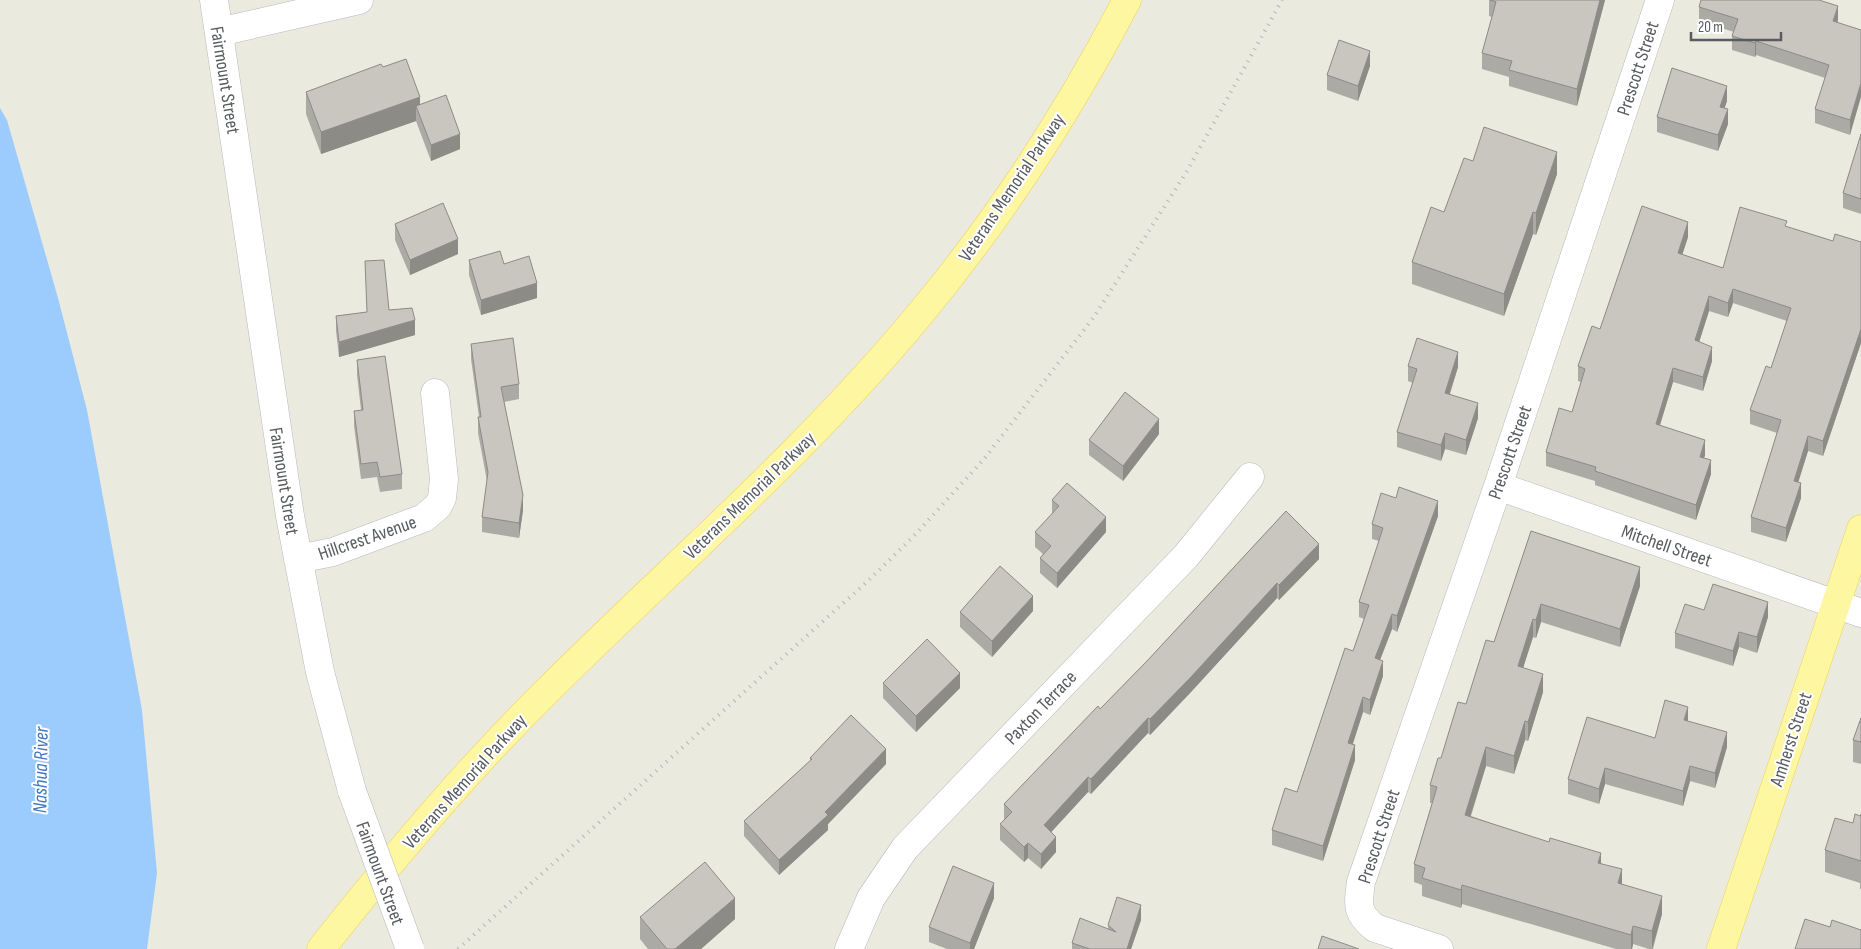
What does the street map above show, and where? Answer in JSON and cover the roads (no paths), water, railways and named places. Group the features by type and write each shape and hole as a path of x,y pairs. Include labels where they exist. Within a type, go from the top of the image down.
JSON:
{"main road":[{"name":"Veterans Memorial Parkway","path":"321,949 405,845 479,761 543,695 822,424 920,315 964,259 1035,157 1091,66 1127,0"},
{"name":"Amherst Street","path":"1721,949 1861,529"}],"street":[{"name":"Fairmount Street","path":"214,0 298,558 327,705 352,791 410,949"},
{"path":"219,32 359,0"},
{"name":"Prescott Street","path":"1439,949 1376,928 1360,914 1358,904 1361,882 1498,486 1660,0"},
{"name":"Hillcrest Avenue","path":"298,558 333,552 424,518 438,506 442,498 444,479 435,393"},
{"name":"Paxton Terrace","path":"849,949 870,898 905,848 1186,556 1250,477"},
{"name":"Mitchell Street","path":"1498,486 1861,613"}],"water":[{"name":"Nashua River","path":"0,108 7,120 58,298 87,410 142,710 157,873 147,949 0,949"}],"railway":[{"path":"458,949 869,580 913,537 984,459 1094,317 1187,171 1282,0"}]}
